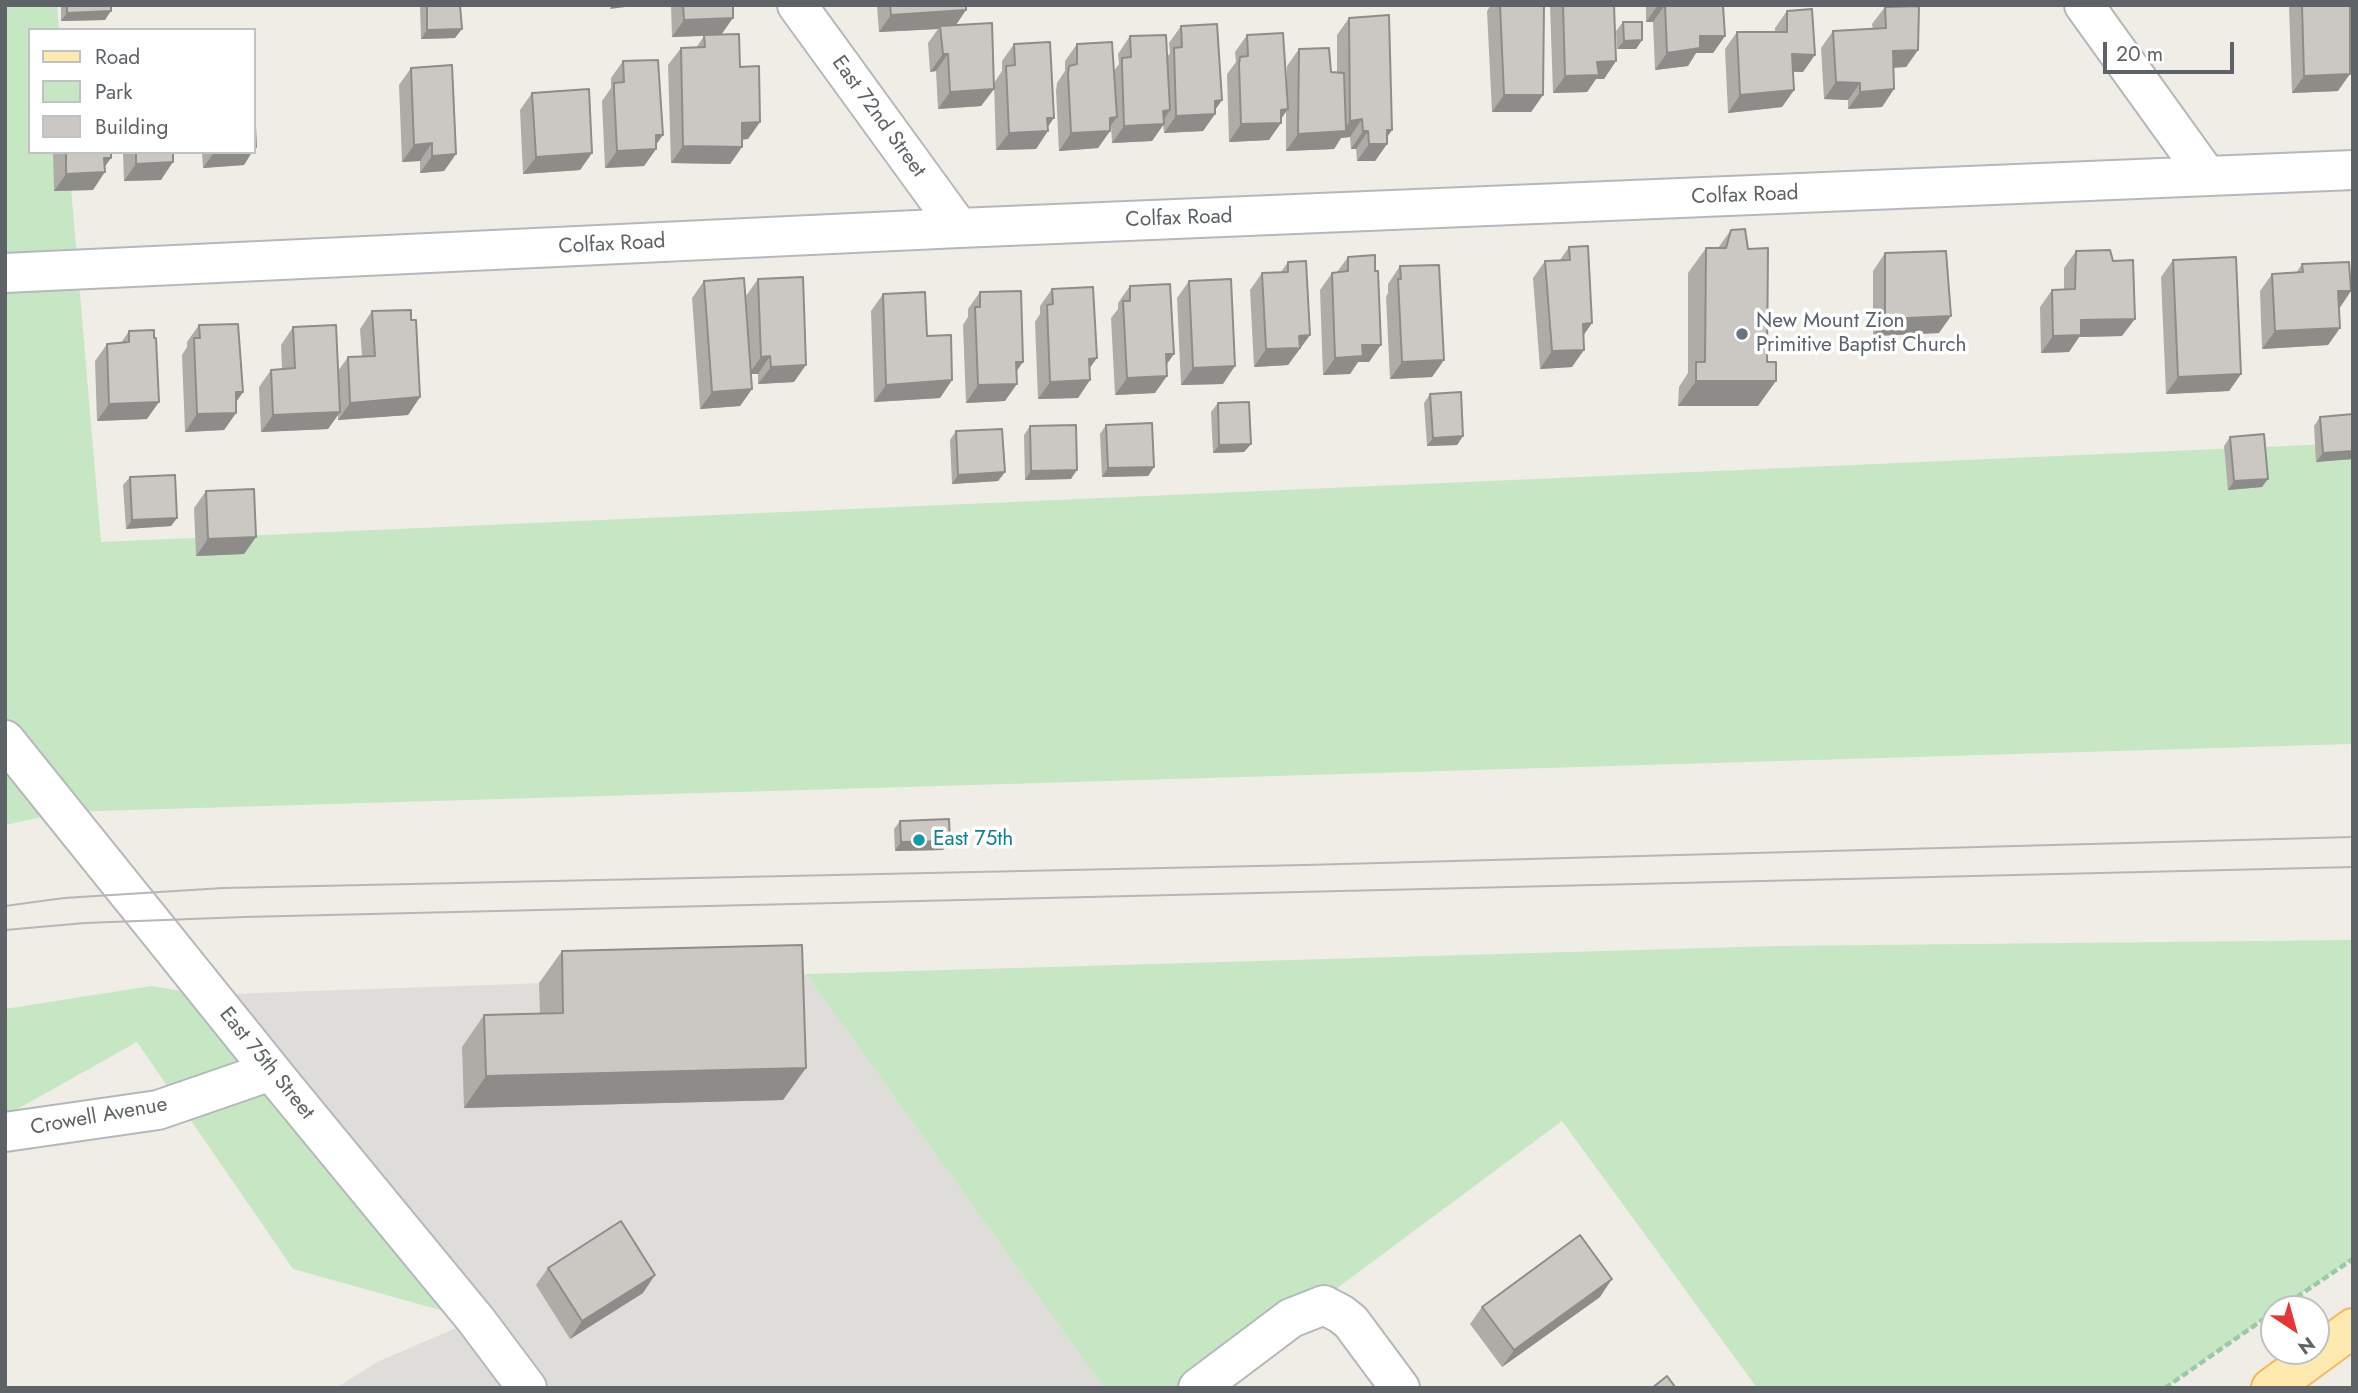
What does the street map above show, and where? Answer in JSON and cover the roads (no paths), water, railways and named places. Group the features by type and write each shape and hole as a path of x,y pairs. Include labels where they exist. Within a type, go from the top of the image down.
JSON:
{"main road":[{"path":"2271,1388 2353,1328"}],"street":[{"name":"East 72nd Street","path":"797,5 959,228"},
{"path":"2084,5 2207,176"},
{"name":"Colfax Road","path":"5,274 959,228 2353,170"},
{"name":"East 75th Street","path":"5,740 271,1071 476,1320 527,1388"},
{"name":"Crowell Avenue","path":"5,1132 158,1110 271,1071"},
{"path":"1198,1388 1291,1318 1324,1305 1352,1322 1400,1388"}],"tram line":[{"path":"5,906 64,898 223,888 1304,865 2353,837"},
{"path":"5,930 85,923 244,917 2353,867"}],"place":[{"name":"New Mount Zion Primitive Baptist Church","path":"1742,334"},
{"name":"East 75th","path":"919,840"}]}
